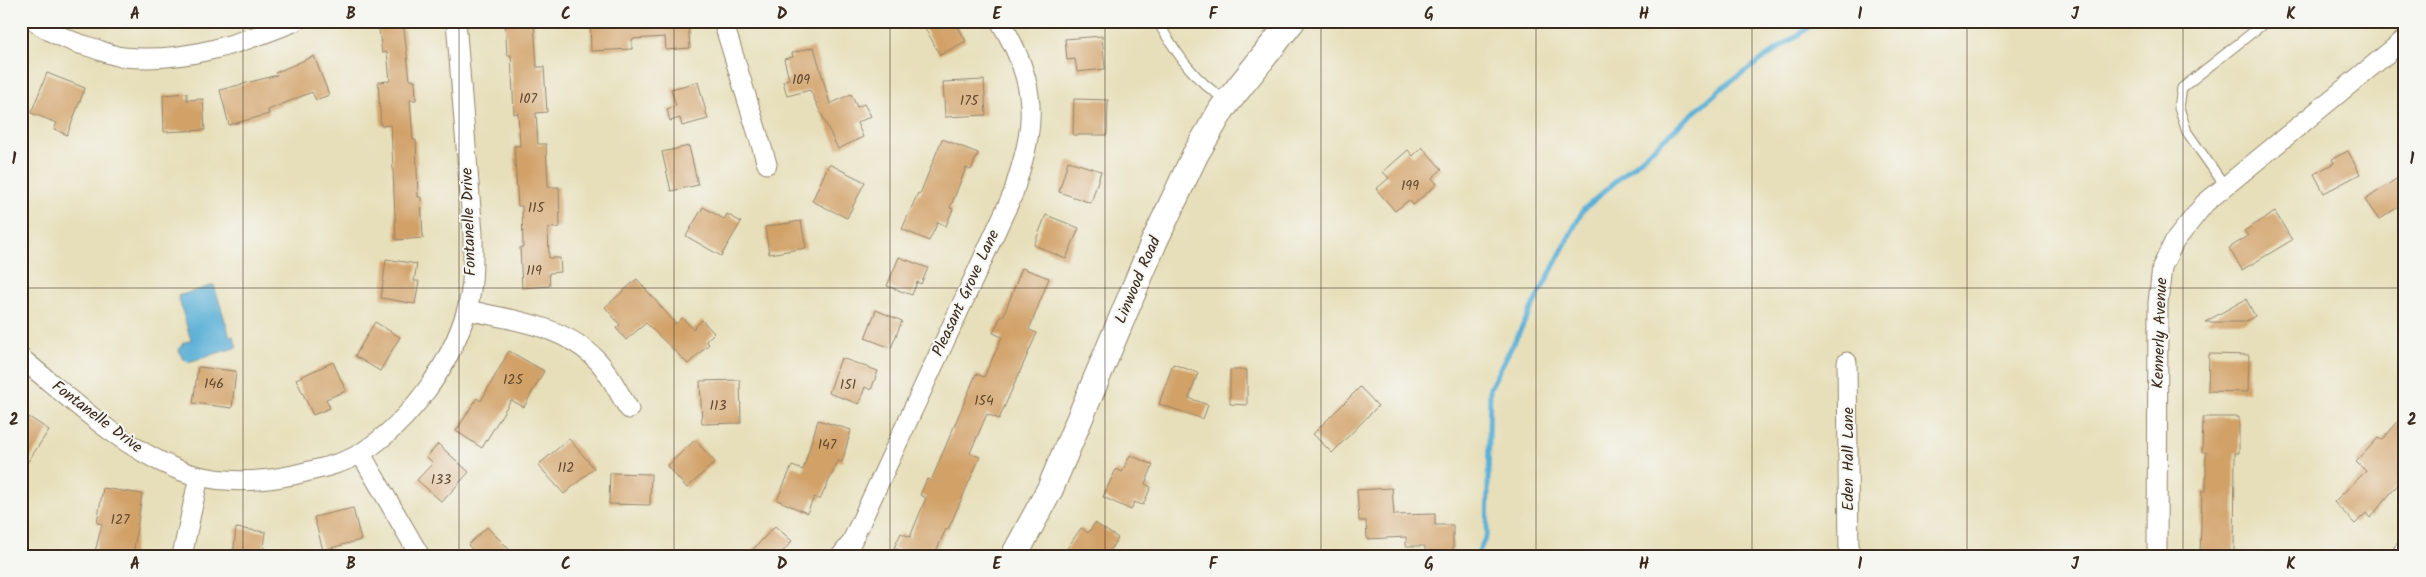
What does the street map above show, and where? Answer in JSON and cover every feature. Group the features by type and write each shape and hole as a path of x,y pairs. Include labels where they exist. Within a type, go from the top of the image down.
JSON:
{"street":[{"path":"35,21 75,43 121,57 164,58 208,52 252,40 296,21"},
{"name":"Fontanelle Drive","path":"21,358 105,426 138,449 174,468 199,476 236,480 276,478 317,469 360,454 395,425 436,379 467,310 473,260 473,234 456,21"},
{"path":"723,21 767,164"},
{"name":"Pleasant Grove Lane","path":"842,556 851,543 1013,194 1028,139 1028,78 1014,44 1000,21"},
{"name":"Linwood Road","path":"1014,556 1050,489 1154,242 1194,155 1228,101 1292,21"},
{"name":"Kennerly Avenue","path":"2157,556 2158,303 2162,267 2180,234 2204,203 2405,39"},
{"path":"467,310 542,327 576,343 599,362 629,409"},
{"name":"Eden Hall Lane","path":"1847,362 1849,556"},
{"path":"360,454 420,556"},
{"path":"182,556 199,476"},
{"path":"2400,556 2405,550"}],"lane":[{"path":"1157,21 1196,78 1228,101"},
{"path":"2225,186 2187,132 2179,108 2182,88 2267,21"}],"water":[{"path":"214,285 230,337 233,336 237,347 188,362 182,358 179,350 183,343 191,340 178,296"}],"building":[{"path":"403,21 410,80 415,80 416,100 410,100 413,140 416,140 418,197 421,197 423,238 396,240 391,125 381,126 378,82 390,81 387,52 382,53 378,23"},
{"path":"505,21 534,21 537,67 544,67 547,112 536,113 538,144 546,144 548,187 559,187 560,227 548,228 549,258 560,258 561,272 549,273 550,286 522,288 520,247 523,247 522,206 518,206 514,146 520,146 518,113 514,114 511,55 507,55"},
{"path":"590,21 688,21 690,48 666,50 665,37 632,39 632,49 591,51"},
{"path":"933,21 955,21 966,41 940,55 924,26"},
{"path":"1102,36 1105,69 1077,72 1075,59 1067,60 1065,39"},
{"path":"814,47 830,104 851,94 857,107 864,104 871,116 857,123 863,137 838,149 810,90 787,96 783,81 789,79 784,59 793,57 792,53"},
{"path":"314,56 329,95 316,100 312,92 268,110 269,114 229,125 220,90 277,75 275,73"},
{"path":"47,73 85,88 67,135 54,129 57,123 31,113"},
{"path":"984,80 986,115 945,117 943,82"},
{"path":"698,82 708,119 682,126 680,118 670,121 667,109 676,106 671,89"},
{"path":"187,93 187,100 203,99 205,130 164,132 163,95"},
{"path":"1074,99 1108,100 1107,135 1073,135"},
{"path":"942,139 978,153 971,170 966,168 950,208 953,209 946,226 938,222 929,241 902,229 918,193 920,194"},
{"path":"689,146 698,185 671,191 662,152"},
{"path":"1422,147 1442,169 1432,178 1437,184 1413,205 1409,200 1395,211 1376,189 1389,178 1383,172 1408,150 1413,156"},
{"path":"2348,151 2360,174 2324,193 2314,174 2334,163 2332,159"},
{"path":"1068,161 1101,171 1091,203 1059,192"},
{"path":"829,164 865,182 847,218 812,201"},
{"path":"2396,179 2405,192 2405,202 2379,220 2365,200"},
{"path":"703,207 724,219 727,214 741,222 721,256 686,236"},
{"path":"2275,212 2292,240 2242,270 2229,248 2248,236 2244,231"},
{"path":"1046,215 1079,228 1066,259 1034,245"},
{"path":"801,221 806,248 769,254 765,227"},
{"path":"899,257 928,268 921,284 917,282 912,295 887,286"},
{"path":"386,259 417,264 414,281 419,281 415,304 381,298"},
{"path":"1022,268 1049,278 1029,330 1037,333 999,419 987,414 970,453 980,457 948,530 946,529 934,556 897,556 899,550 894,548 901,533 910,537 926,498 920,495 927,479 931,481 976,374 984,377 1002,337 993,333 1001,316 1003,317"},
{"path":"637,279 676,324 682,318 693,329 702,320 714,333 706,341 709,344 688,364 646,323 626,340 616,328 620,325 605,307"},
{"path":"2246,299 2255,316 2244,322 2205,322"},
{"path":"876,310 902,321 891,348 865,338"},
{"path":"375,322 400,337 380,371 355,356"},
{"path":"509,351 544,371 524,407 511,400 482,448 456,431 477,398 481,401"},
{"path":"2209,354 2249,355 2248,392 2208,391"},
{"path":"841,358 878,371 871,390 865,387 859,404 829,393"},
{"path":"333,362 346,391 326,399 330,408 313,415 296,379"},
{"path":"1173,364 1198,373 1189,398 1208,405 1203,419 1159,404"},
{"path":"198,367 236,371 232,408 193,403"},
{"path":"1230,370 1247,370 1247,405 1230,404"},
{"path":"740,380 741,423 702,424 700,381"},
{"path":"1360,387 1378,406 1332,453 1313,434"},
{"path":"2405,414 2405,476 2370,518 2366,513 2355,524 2334,502 2366,471 2356,462 2378,438 2382,440"},
{"path":"29,417 49,430 21,472 21,428"},
{"path":"2203,417 2239,417 2239,453 2235,453 2234,556 2200,556 2202,491 2206,491 2206,452 2202,452"},
{"path":"818,420 851,430 842,462 838,461 820,500 814,497 807,513 777,500 792,466 803,470"},
{"path":"569,439 594,468 564,494 538,465"},
{"path":"695,440 715,462 687,488 667,466"},
{"path":"438,444 469,472 442,502 417,480 433,463 427,457"},
{"path":"1130,455 1153,465 1145,484 1151,487 1143,505 1134,502 1131,510 1103,497 1116,469 1122,472"},
{"path":"610,473 651,474 650,505 609,504"},
{"path":"103,488 142,494 133,556 94,556 102,524 97,523"},
{"path":"1392,488 1394,515 1435,514 1435,525 1453,525 1453,551 1447,551 1447,556 1425,556 1425,546 1406,546 1406,537 1367,539 1366,521 1359,521 1357,490"},
{"path":"353,508 361,540 323,550 314,517"},
{"path":"1095,523 1118,538 1106,556 1074,556 1066,550 1081,528 1088,533"},
{"path":"775,526 792,541 779,556 747,556"},
{"path":"487,527 516,556 478,556 468,545"},
{"path":"236,528 266,532 263,556 233,556"}],"waterway":[{"path":"1477,556 1487,534 1490,388 1583,210 1724,86 1818,21"}]}
